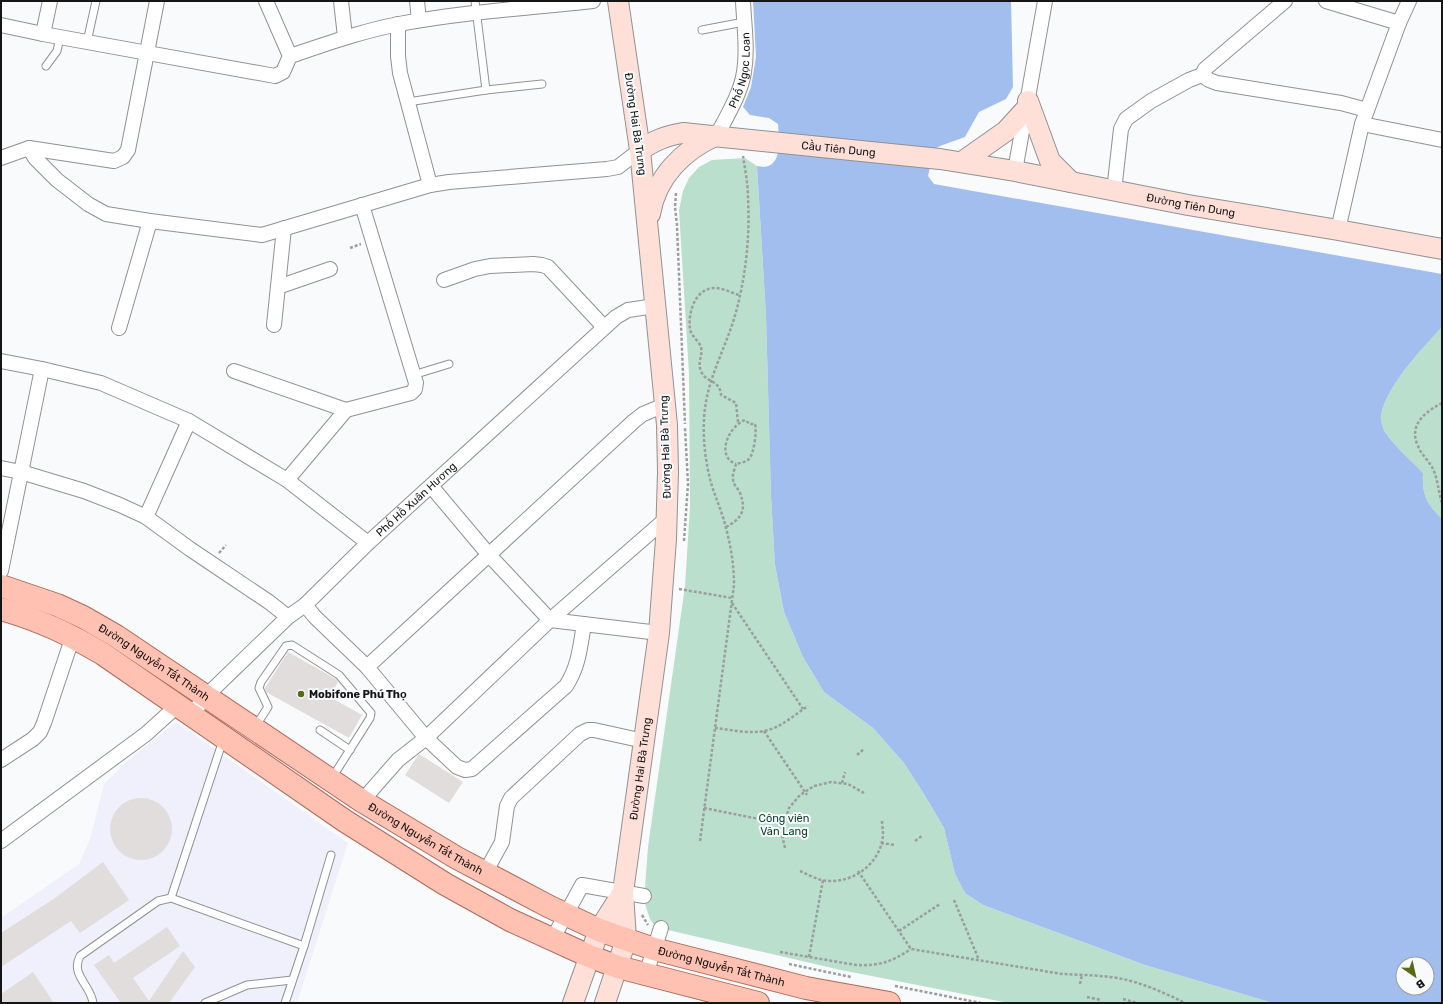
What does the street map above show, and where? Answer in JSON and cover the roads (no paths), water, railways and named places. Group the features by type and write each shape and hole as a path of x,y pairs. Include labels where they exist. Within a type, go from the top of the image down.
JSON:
{"main road":[{"name":"Đường Nguyễn Tất Thành","path":"1,586 57,605 83,617 116,636 362,801 456,858 599,930 654,949 806,988 889,994"},
{"name":"Đường Nguyễn Tất Thành","path":"1,608 73,636 103,654 345,821 445,884 510,920 552,940 618,967 758,1003"}],"street":[{"path":"43,34 50,1"},
{"path":"2,155 29,148 114,161 124,157 128,150 157,1"},
{"path":"1,25 275,76 283,72 290,56 266,1"},
{"path":"341,1 345,37"},
{"path":"417,1 419,20"},
{"path":"290,56 345,37 475,7 593,1"},
{"name":"Đường Hai Bà Trưng","path":"605,1003 626,940 623,892 659,633 667,518 668,464 665,405 640,150 618,1"},
{"name":"Phố Ngọc Loan","path":"717,135 735,100 744,74 746,50 743,1"},
{"path":"1015,171 1045,1"},
{"path":"1114,191 1121,129 1126,119 1151,101 1189,80 1202,75 1206,68 1285,1"},
{"path":"1326,1 1399,23"},
{"path":"1338,230 1362,124 1399,23 1409,1"},
{"path":"398,24 399,67 430,185"},
{"path":"1202,75 1217,83 1341,103 1368,110"},
{"path":"962,162 1006,132 1027,105"},
{"path":"1027,105 1050,160 1071,182"},
{"path":"1362,124 1442,140"},
{"path":"29,148 35,158 57,180 88,204 106,214 262,235 430,185 449,182 607,169 618,167 640,150 654,141 666,136 683,133 717,135"},
{"path":"649,238 649,222 652,202 659,185 671,168 686,154 703,142 717,135"},
{"name":"Cầu Tiên Dung","path":"717,135 740,146 940,158"},
{"name":"Đường Tiên Dung","path":"940,158 1015,171 1188,206 1338,230 1442,249"},
{"path":"287,480 346,410 411,392 415,389 416,383 414,375 362,205"},
{"path":"119,328 150,221"},
{"path":"274,325 284,228"},
{"path":"444,280 475,269 490,266 542,265 548,267 604,327"},
{"path":"278,287 330,269"},
{"name":"Phố Hồ Xuân Hương","path":"1,841 146,734 205,697 288,617 304,605 368,543 604,327 616,317 628,310 655,306"},
{"path":"1,361 101,382 189,421 287,480 368,543"},
{"path":"1,571 42,369"},
{"path":"234,371 346,410"},
{"path":"367,667 638,418 643,414 665,405"},
{"path":"146,517 189,421"},
{"path":"1,468 21,472 84,491 146,517 190,549 269,602 288,617"},
{"path":"431,486 489,555 550,620 659,633"},
{"path":"362,801 398,760 426,738 550,620 667,518"},
{"path":"304,605 367,667 426,738 457,767 465,770 472,769 566,686 574,673 584,624"},
{"path":"1,760 33,739 40,732 73,636"},
{"path":"485,873 502,842 507,806 511,798 580,734 588,730 594,730 644,741"},
{"path":"552,940 582,885 644,896"},
{"name":"Đường Hai Bà Trưng","path":"573,1003 599,930 623,892"},
{"path":"646,974 661,928"}],"lane":[{"path":"87,42 96,1"},
{"path":"475,7 486,90"},
{"path":"702,30 744,22"},
{"path":"46,66 57,51 60,37"},
{"path":"408,102 486,90 542,84"},
{"path":"414,375 449,364"},
{"path":"254,729 268,707 260,688 261,682 286,646 292,645 340,675 371,713 370,718 331,780"},
{"path":"320,730 350,750"},
{"path":"170,898 223,738"},
{"path":"284,1003 304,946 331,855"},
{"path":"93,1003 91,993 76,969 80,956 158,901 170,898 304,946"},
{"path":"205,1003 247,985 292,980"}],"water":[{"path":"753,1 1011,1 1013,87 1006,99 979,112 965,137 934,149 928,176 934,184 1442,274 1442,327 1406,368 1390,392 1385,404 1381,421 1388,437 1423,473 1423,487 1426,498 1432,508 1442,519 1442,1003 1273,1003 1145,965 983,905 965,893 955,874 944,828 924,794 904,763 873,728 824,692 803,657 784,612 775,565 771,496 766,316 757,166 765,167 771,164 778,154 778,124 769,118 750,115 743,107 751,87 756,57"}],"place":[{"name":"Mobifone Phú Thọ","path":"301,694"}],"park label":[{"name":"Công viên Văn Lang","path":"784,824"}]}
